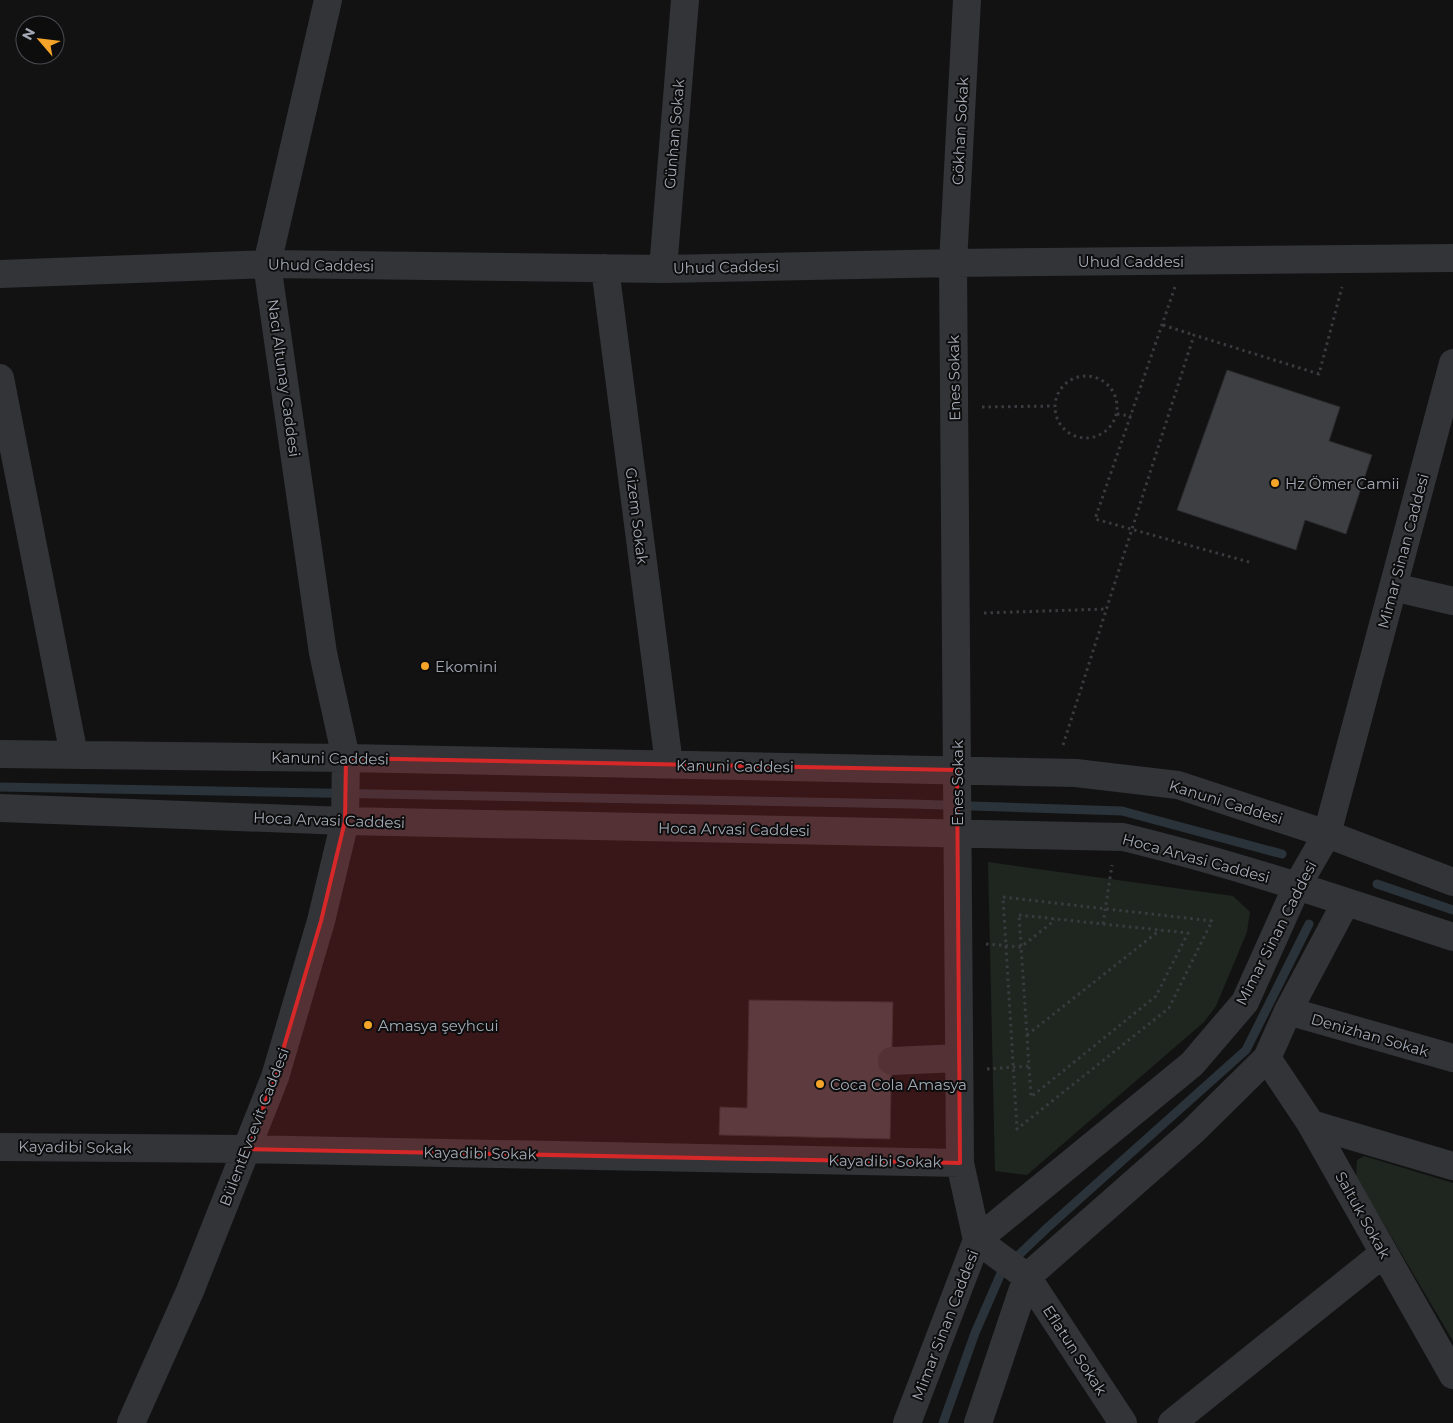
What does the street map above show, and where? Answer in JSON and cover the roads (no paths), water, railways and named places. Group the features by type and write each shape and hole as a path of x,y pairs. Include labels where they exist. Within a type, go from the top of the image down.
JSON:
{"street":[{"name":"Naci Altunay Caddesi","path":"328,0 267,264 323,653 346,758 345,821"},
{"name":"Günhan Sokak","path":"663,269 685,0"},
{"name":"Gökhan Sokak","path":"953,262 967,0"},
{"name":"Uhud Caddesi","path":"0,274 267,264 663,269 953,262 1453,258"},
{"name":"Enes Sokak","path":"953,262 960,1163 977,1240"},
{"name":"Gizem Sokak","path":"605,268 669,764"},
{"name":"Mimar Sinan Caddesi","path":"907,1423 977,1240 1192,1064 1244,1002 1297,886 1327,834 1453,363"},
{"path":"0,378 74,755"},
{"path":"1394,587 1453,601"},
{"name":"Kanuni Caddesi","path":"0,754 346,758 1076,773 1178,784 1327,834 1453,882"},
{"name":"Hoca Arvasi Caddesi","path":"0,808 345,821 1116,837 1179,850 1453,937"},
{"name":"BülentEvcevit Caddesi","path":"131,1423 190,1291 276,1077 321,921 345,821"},
{"path":"978,1423 1027,1277 1193,1131 1267,1058 1288,1011 1346,902"},
{"name":"Denizhan Sokak","path":"1288,1011 1453,1058"},
{"name":"Saltuk Sokak","path":"1267,1058 1311,1124 1453,1375"},
{"path":"892,1061 959,1064"},
{"path":"1311,1124 1453,1166"},
{"name":"Kayadibi Sokak","path":"0,1147 248,1149 960,1163"},
{"path":"977,1240 1027,1277"},
{"path":"1172,1423 1384,1253"},
{"name":"Eflatun Sokak","path":"1027,1277 1123,1423"}],"waterway":[{"path":"0,787 912,804 1122,811 1282,854"},
{"path":"1377,884 1453,910"},
{"path":"943,1423 975,1333 1002,1271 1047,1228 1246,1050 1309,924"}],"place":[{"name":"Hz Ömer Camii","path":"1275,483"},
{"name":"Ekomini","path":"425,666"},
{"name":"Amasya şeyhcui","path":"368,1025"},
{"name":"Coca Cola Amasya","path":"820,1084"}]}
